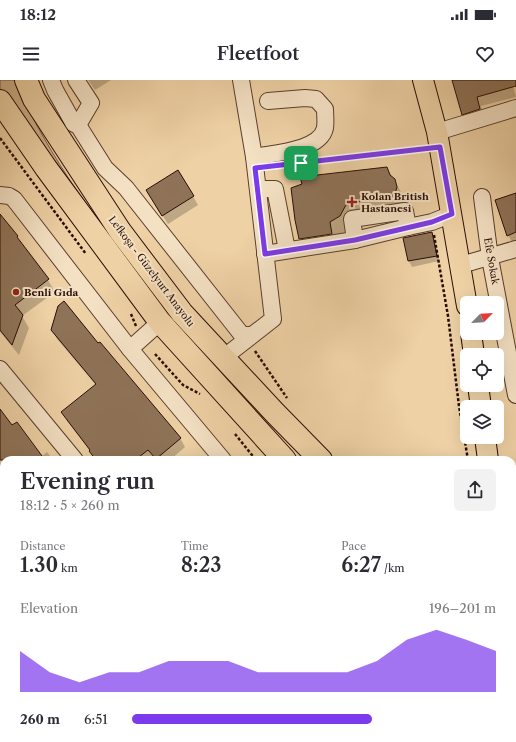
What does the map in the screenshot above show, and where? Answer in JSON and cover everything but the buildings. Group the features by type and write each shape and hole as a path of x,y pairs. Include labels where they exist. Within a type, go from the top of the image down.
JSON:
{"highway":[{"name":"Lefkoşa - Güzelyurt Anayolu","path":"26,80 34,99 120,231 182,313 316,456"},
{"path":"0,101 46,168 160,322 281,456"}],"main road":[{"path":"423,80 438,139 465,296"},
{"path":"486,444 487,456"}],"street":[{"path":"51,80 74,124 78,125 105,168 126,188 242,335 250,337"},
{"path":"76,80 91,103 78,125"},
{"path":"223,358 273,319 254,157 241,80"},
{"path":"254,157 301,148 318,140 325,129 325,109 316,99 305,98 268,101"},
{"path":"438,139 516,108"},
{"path":"258,189 275,189 287,250"},
{"path":"0,195 14,199 130,349 215,456"},
{"name":"Efe Sokak","path":"482,197 490,258 512,348 516,395"},
{"path":"265,254 355,240 352,219 405,211 408,227 432,222 452,214"},
{"path":"460,265 490,258 516,249"},
{"path":"130,349 160,322"},
{"path":"0,369 72,456"}],"path":[{"path":"0,138 34,185"},
{"path":"301,163 438,139"},
{"path":"432,222 448,316 459,406 467,456"},
{"path":"250,337 290,402"}],"shaded area":[{"path":"0,80 16,80 43,137 77,191 153,294 69,190 0,89"}],"place":[{"name":"Kolan British Hastanesi","path":"352,202"},
{"name":"Benli Gıda","path":"16,292"}],"route":[{"path":"440,147 452,214 432,222 355,240 265,254 255,168 301,163 440,147"}]}
